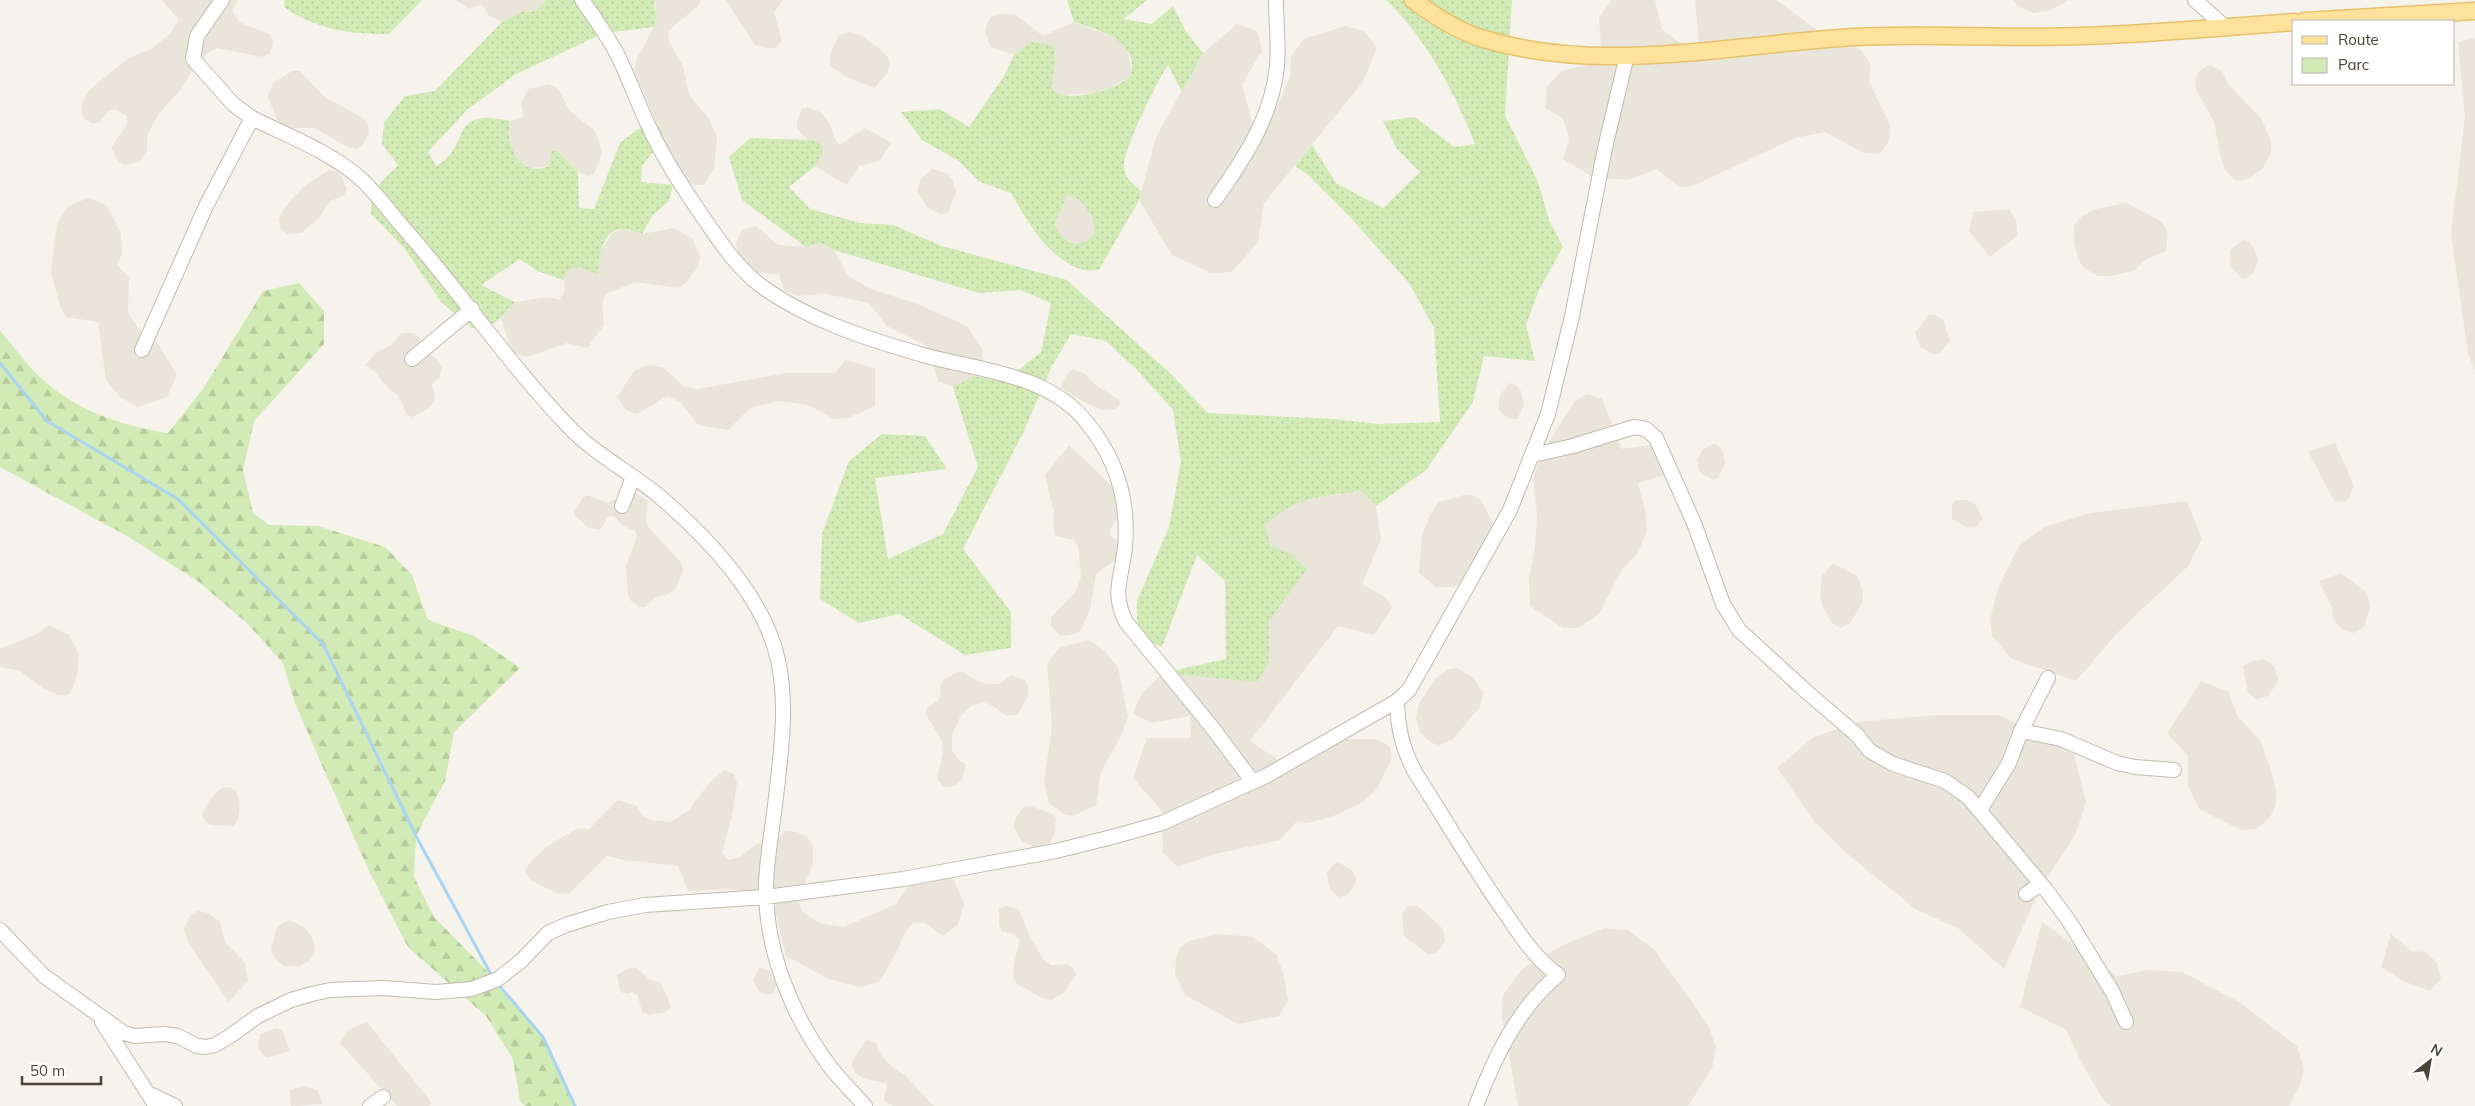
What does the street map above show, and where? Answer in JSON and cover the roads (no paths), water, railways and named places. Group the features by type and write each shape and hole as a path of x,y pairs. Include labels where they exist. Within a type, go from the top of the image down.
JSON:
{"main road":[{"path":"1413,0 1451,24 1482,39 1536,50 1574,54 1627,55 1684,52 1856,37 2084,36 2292,22"},
{"path":"2320,20 2475,10"}],"street":[{"path":"222,0 197,36 193,59 233,104 252,118 333,159 360,179 472,309 514,363 570,428 594,450 658,496 696,530 738,578 761,612 777,658 784,702 782,749 766,879 769,936 785,986 812,1041 830,1066 865,1106"},
{"path":"582,0 616,53 650,128 676,179 734,263 761,285 790,304 858,335 924,355 1025,381 1050,390 1063,398 1087,422 1102,443 1118,473 1125,500 1125,547 1117,593 1119,608 1126,622 1211,726 1252,782"},
{"path":"1215,200 1247,154 1268,108 1277,65 1276,0"},
{"path":"2195,0 2225,27"},
{"path":"0,930 44,976 124,1033 135,1036 164,1034 178,1036 196,1046 206,1047 222,1041 258,1016 292,1000 330,990 375,989 446,992 472,989 498,979 521,961 548,933 566,925 608,912 645,905 766,897 903,879 1056,851 1162,823 1310,753 1397,701 1413,684 1471,584 1510,510 1533,455 1558,376 1627,55"},
{"path":"142,350 206,206 252,118"},
{"path":"412,359 472,309"},
{"path":"1533,455 1572,446 1634,426 1646,429 1656,438 1694,523 1722,604 1739,630 1801,688 1856,735 1870,751 1893,764 1945,781 1968,797 2041,884 2069,921 2113,993 2126,1022"},
{"path":"622,506 633,477"},
{"path":"1980,810 2009,763 2021,731 2048,678"},
{"path":"1397,701 1398,729 1406,756 1416,774 1500,906 1528,946 1548,968 1558,975 1546,985 1519,1016 1476,1106"},
{"path":"2021,731 2061,740 2117,763 2135,767 2174,770"},
{"path":"2026,894 2041,884"},
{"path":"98,1015 156,1106"},
{"path":"148,1093 175,1106"},
{"path":"370,1106 383,1097"}],"waterway":[{"path":"0,363 47,421 178,499 323,644 416,836 493,978"},
{"path":"497,983 543,1037 575,1106"}]}
